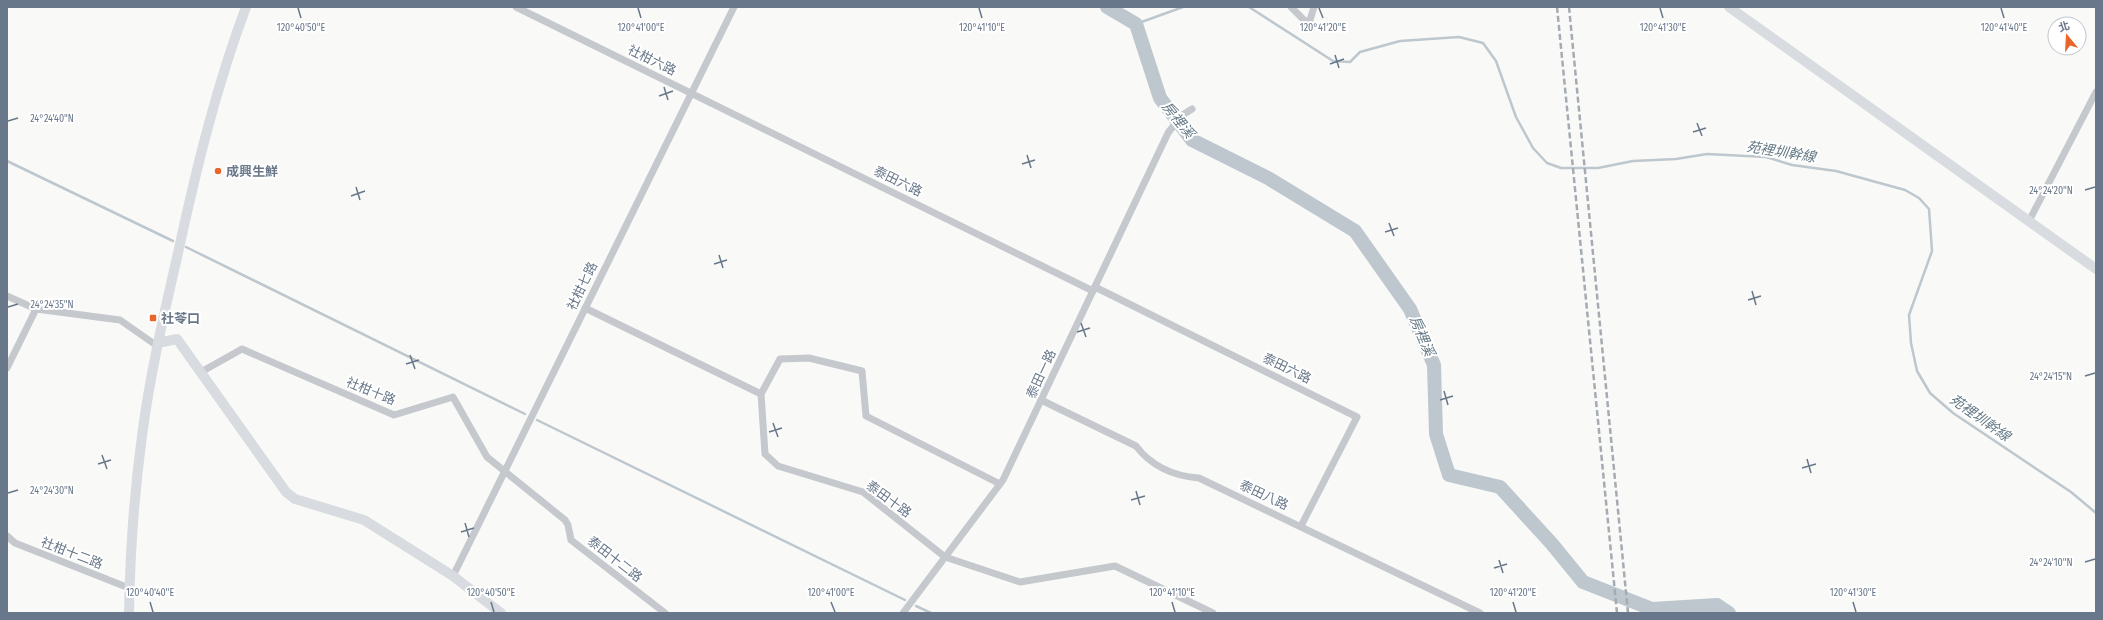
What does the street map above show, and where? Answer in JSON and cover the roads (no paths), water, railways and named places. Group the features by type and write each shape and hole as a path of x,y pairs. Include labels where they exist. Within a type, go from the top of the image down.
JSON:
{"street":[{"path":"129,613 133,518 142,435 158,343 204,140 233,43 246,7"},
{"name":"社柑六路","path":"516,7 691,92"},
{"name":"社柑七路","path":"452,576 734,7"},
{"path":"1291,7 1306,22 1310,20 1314,7"},
{"path":"1729,7 2096,269"},
{"name":"泰田六路","path":"691,92 1357,417 1301,526"},
{"path":"2029,221 2096,92"},
{"name":"泰田一路","path":"903,613 1000,484 1172,127 1181,116 1192,109"},
{"path":"7,296 36,309 120,320 153,343 178,340 286,492 296,498 364,520 452,576 501,613"},
{"path":"585,308 761,394 780,359 809,358 862,371 866,416 1000,484"},
{"path":"7,368 36,309"},
{"name":"社柑十路","path":"201,372 242,349 394,415 453,397 487,457 505,471"},
{"name":"泰田十路","path":"761,394 765,454 778,466 863,492 945,557 1020,582 1115,566 1213,613"},
{"name":"泰田八路","path":"1041,400 1136,446 1146,458 1179,476 1199,478 1480,613"},
{"name":"泰田十二路","path":"505,471 565,520 568,525 571,540 664,613"},
{"name":"社柑十二路","path":"7,536 15,543 129,588"}],"waterway":[{"name":"房裡溪","path":"1107,7 1136,24 1160,98 1192,140 1268,178 1355,231 1410,309 1434,365 1436,434 1449,475 1500,487 1552,544 1583,582 1652,609 1717,605 1729,613"},
{"name":"苑裡圳幹線","path":"1136,24 1183,7"},
{"name":"苑裡圳幹線","path":"1249,7 1333,61 1350,62 1360,52 1400,41 1459,37 1483,43 1496,61 1516,117 1533,148 1547,163 1561,168 1598,168 1633,161 1676,159 1707,154 1766,157 1792,165 1836,171 1905,190 1919,198 1929,209 1932,251 1909,315 1911,343 1917,371 1930,393 1953,413 2071,492 2096,513"},
{"path":"7,161 173,241"},
{"path":"186,247 525,414"},
{"path":"537,420 905,600"},
{"path":"916,606 931,613"}],"railway":[{"path":"1557,7 1617,613"},
{"path":"1569,7 1628,613"}],"place":[{"name":"成興生鮮","path":"218,171"},
{"name":"社苓口","path":"153,318"}]}
